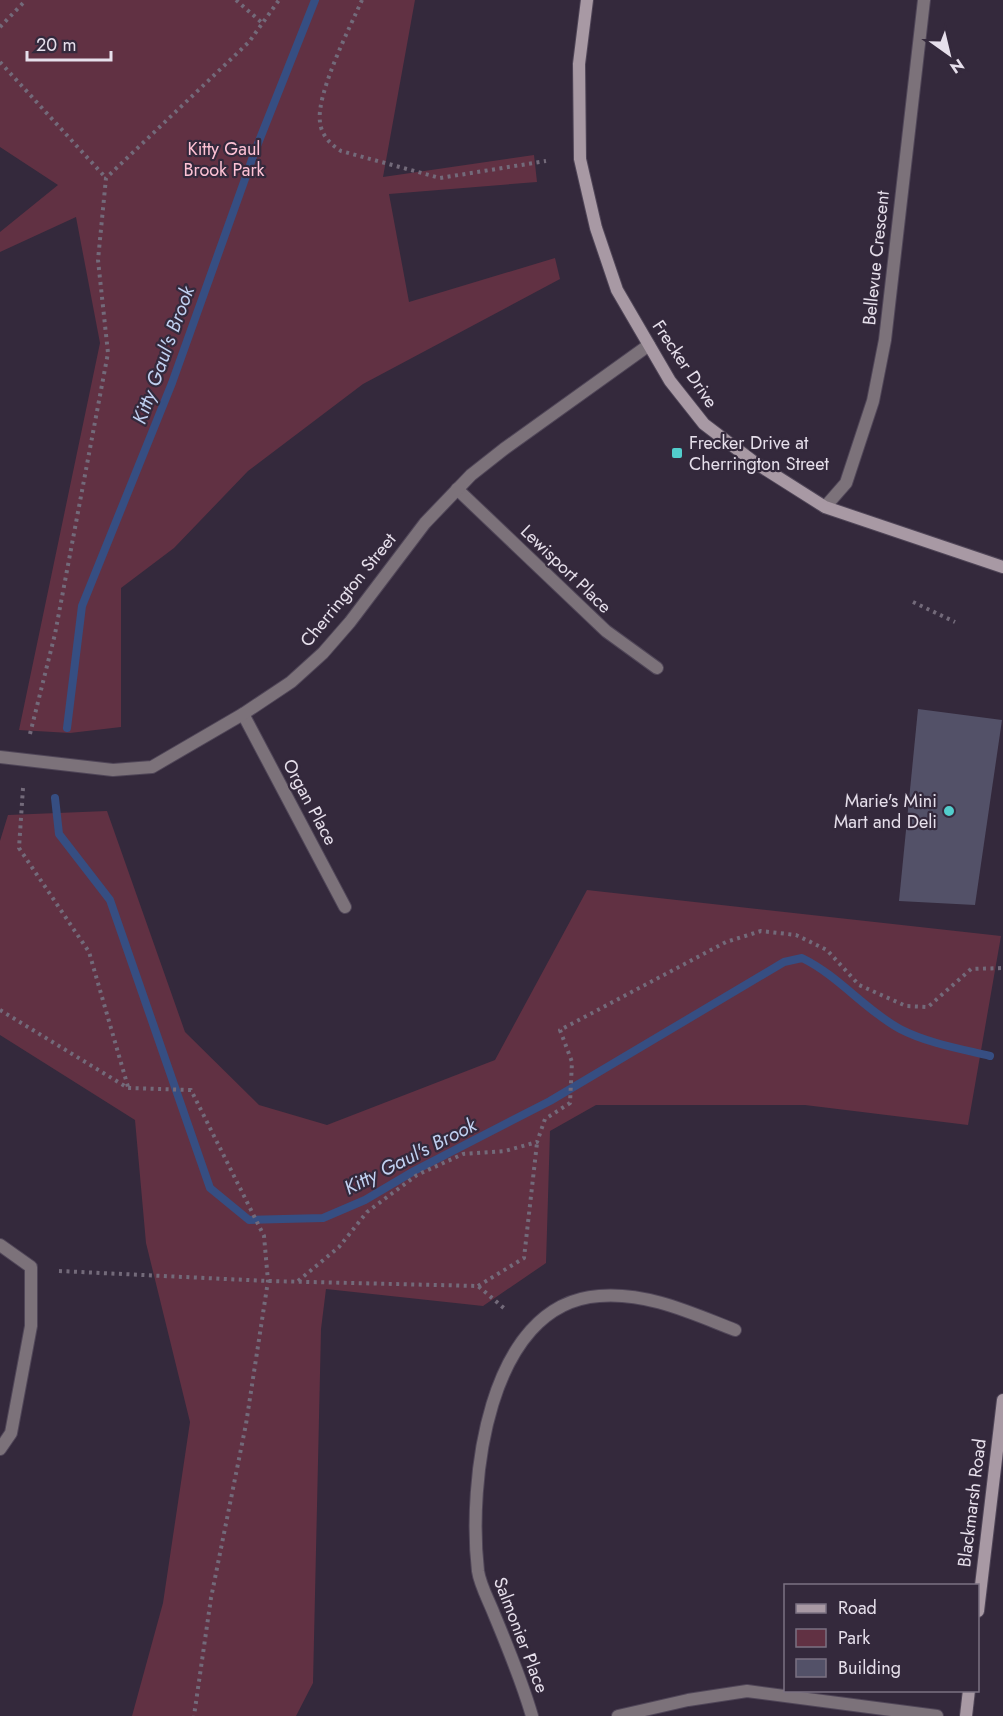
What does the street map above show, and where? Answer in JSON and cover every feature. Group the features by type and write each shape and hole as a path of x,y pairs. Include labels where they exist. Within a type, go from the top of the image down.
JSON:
{"street":[{"name":"Frecker Drive","path":"587,0 579,64 580,159 596,228 617,290 670,381 704,423 754,462 825,507 1003,567"},
{"name":"Bellevue Crescent","path":"825,507 846,483 873,401 885,340 924,0"},
{"name":"Cherrington Street","path":"0,757 113,770 152,767 272,696 323,653 350,622 425,523 457,489 504,448 649,345"},
{"name":"Lewisport Place","path":"457,489 606,632 657,668"},
{"name":"Organ Place","path":"243,714 345,906"},
{"path":"0,1245 31,1267 31,1326 11,1433 0,1449"},
{"name":"Salmonier Place","path":"532,1716 524,1687 478,1574 475,1508 489,1415 507,1367 527,1333 559,1306 599,1296 656,1300 735,1330"},
{"name":"Blackmarsh Road","path":"979,1603 1003,1400"},
{"path":"618,1716 688,1700 747,1691 937,1716"},
{"path":"966,1716 969,1692"}],"path":[{"path":"0,27 26,0"},
{"path":"236,0 261,22"},
{"path":"30,734 55,634 108,353 98,260 106,178 249,42 261,22 279,0"},
{"path":"362,0 321,104 321,128 335,147 341,151 440,178 546,161"},
{"path":"0,62 106,178"},
{"path":"913,602 955,622"},
{"path":"23,788 19,848 89,951 128,1088"},
{"path":"59,1270 268,1281 478,1286 524,1258 537,1142 545,1119 570,1103 572,1062 560,1030 726,942 761,931 796,934 827,950 859,985 906,1006 928,1007 971,969 1003,968"},
{"path":"0,1010 128,1088 191,1090 264,1236 268,1281 246,1424 211,1598 194,1716"},
{"path":"298,1281 339,1247 367,1212 417,1175 463,1154 505,1151 537,1142"},
{"path":"478,1286 505,1309"}],"green space":[{"name":"Kitty Gaul Brook Park","path":"0,0 415,0 383,177 534,155 537,182 389,194 409,302 555,258 560,279 363,384 248,471 174,548 121,588 121,727 70,733 19,730 100,343 76,217 0,252 0,232 58,185 0,147"},
{"path":"107,811 185,1032 259,1105 327,1125 495,1060 587,890 1001,936 968,1125 805,1105 596,1105 550,1131 546,1263 483,1306 326,1289 321,1329 313,1683 296,1716 132,1716 163,1603 190,1422 146,1243 135,1120 0,1035 0,841 8,815"}],"building":[{"name":"Marie's Mini Mart and Deli","path":"918,709 1002,720 975,905 899,901"}],"waterway":[{"name":"Kitty Gaul's Brook","path":"67,728 82,606 172,383 255,151 315,0"},
{"name":"Kitty Gaul's Brook","path":"55,798 59,834 110,900 210,1188 249,1220 323,1218 365,1200 414,1171 550,1101 784,962 802,958 828,974 900,1029 933,1042 990,1056"}],"place":[{"name":"Frecker Drive at Cherrington Street","path":"677,453"},
{"name":"Marie's Mini Mart and Deli","path":"949,811"}]}
